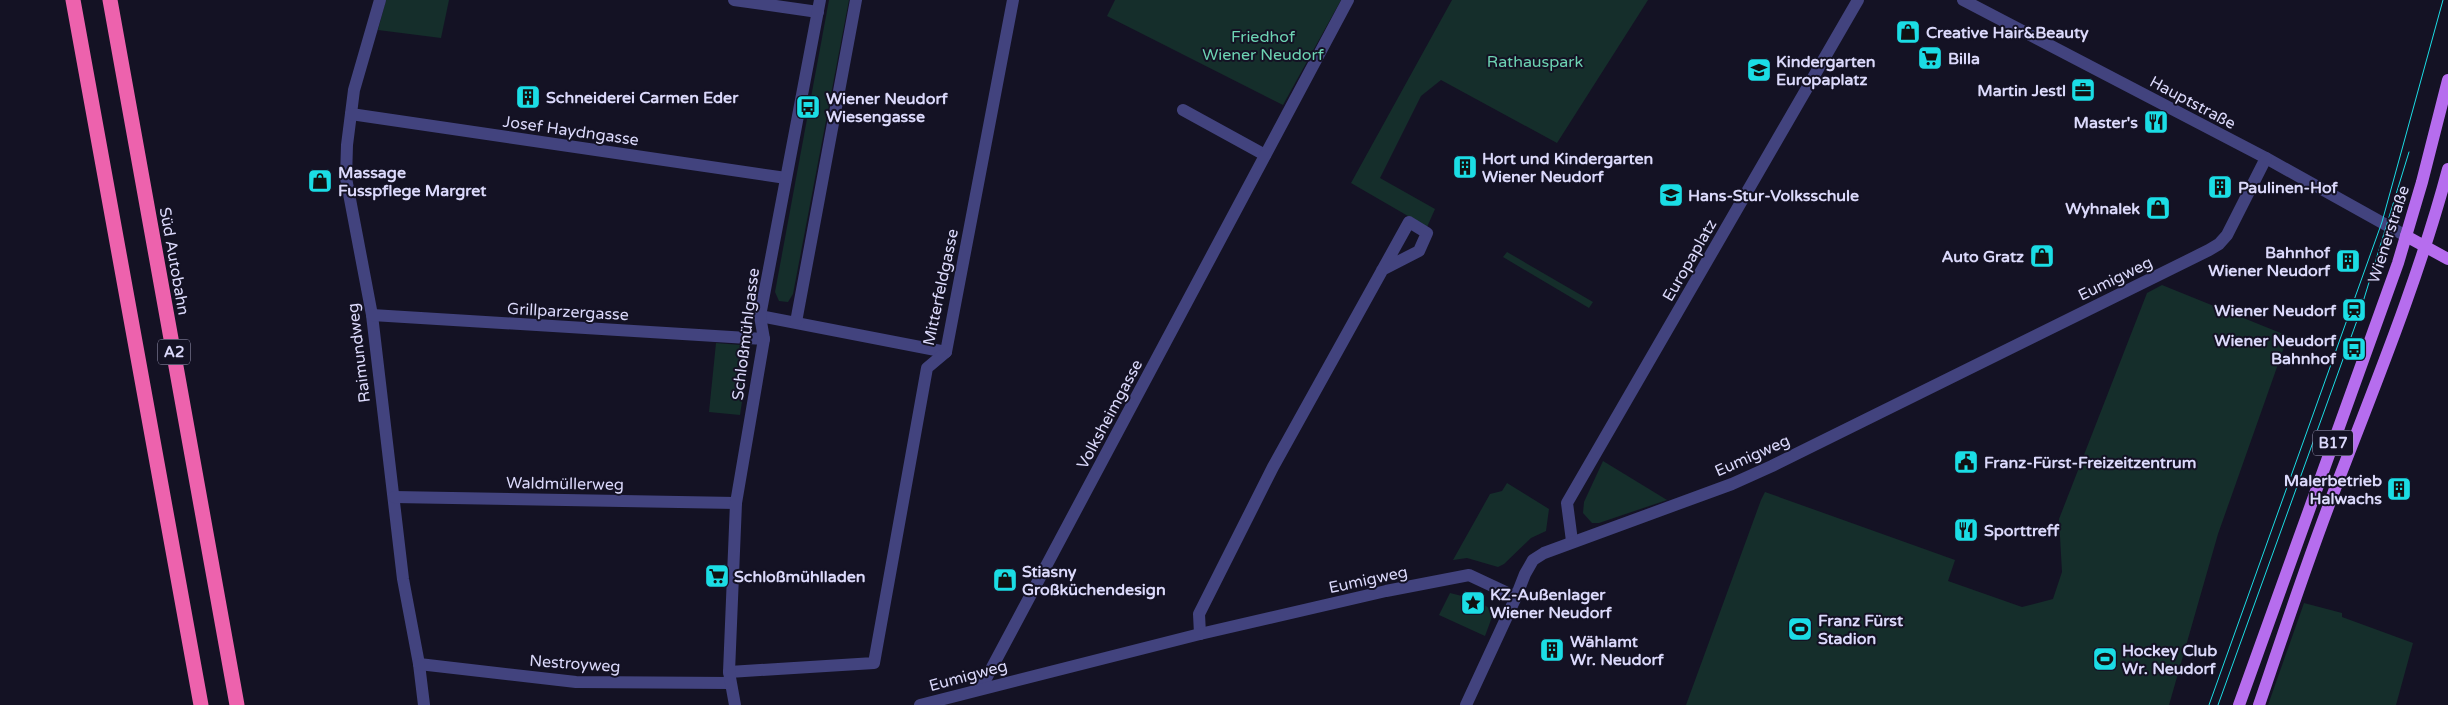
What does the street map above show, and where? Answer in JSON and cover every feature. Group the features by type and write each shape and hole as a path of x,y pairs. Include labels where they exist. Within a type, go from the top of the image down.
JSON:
{"highway":[{"name":"A2","path":"73,0 201,705"},
{"name":"Süd Autobahn","path":"110,0 238,705"}],"main road":[{"name":"Wienerstraße","path":"2239,705 2406,236 2448,80"},
{"name":"B17","path":"2258,705 2332,496 2386,359 2426,247 2448,169"},
{"path":"2406,236 2448,259"}],"street":[{"name":"Raimundweg","path":"380,0 354,90 350,114 346,178 372,316 382,418 394,497 403,579 419,664 424,705"},
{"path":"734,0 819,6"},
{"path":"796,322 856,0"},
{"name":"Mitterfeldgasse","path":"874,662 927,368 946,352 1013,0"},
{"name":"Volksheimgasse","path":"981,688 1348,0"},
{"name":"Europaplatz","path":"1572,541 1567,503 1858,0"},
{"name":"Hauptstraße","path":"1963,0 2266,158 2406,236"},
{"name":"Schloßmühlgasse","path":"735,705 730,677 736,503 764,338 760,316 819,6"},
{"path":"1183,110 1265,155"},
{"name":"Josef Haydngasse","path":"350,114 786,178"},
{"name":"Eumigweg","path":"920,705 1200,634 1386,591 1469,575 1516,597 1533,560 1544,553 1572,541 1732,484 1772,466 2209,250 2219,244 2226,235 2266,158"},
{"path":"1200,634 1199,614 1273,467 1382,270"},
{"name":"Grillparzergasse","path":"372,316 764,338"},
{"path":"760,316 946,352"},
{"name":"Waldmüllerweg","path":"394,497 736,503"},
{"path":"1466,705 1516,597"},
{"name":"Nestroyweg","path":"419,664 576,682 730,677 874,662"}],"green space":[{"path":"386,0 449,0 441,38 378,30"},
{"path":"829,0 849,0 793,294 788,302 779,301 775,292"},
{"name":"Friedhof Wiener Neudorf","path":"1115,0 1341,0 1283,105 1107,16"},
{"name":"Rathauspark","path":"1452,0 1648,0 1557,143 1441,80 1421,96 1380,178 1435,209 1427,227 1351,183"},
{"path":"1507,252 1593,302 1589,308 1503,257"},
{"path":"2162,285 2288,336 2218,534 2169,705 1686,705 1765,492 1955,560 1948,581 2022,607 2053,599 2062,572 2059,519 2147,293"},
{"path":"716,343 741,345 749,355 740,415 709,412"},
{"path":"1603,461 1667,500 1599,523 1592,523 1583,513 1584,502"},
{"path":"1507,483 1549,509 1546,531 1531,538 1504,564 1498,567 1467,558 1453,560 1490,494 1502,491"},
{"path":"1450,593 1466,597 1464,605 1477,611 1481,603 1492,610 1492,617 1485,636 1439,615"},
{"path":"2304,603 2342,613 2342,617 2413,643 2396,705 2268,705"}],"tram line":[{"path":"2209,705 2382,222 2443,0"},
{"path":"2218,705 2359,315 2409,152"}],"place":[{"name":"Creative Hair&Beauty","path":"1908,32"},
{"name":"Billa","path":"1930,58"},
{"name":"Kindergarten Europaplatz","path":"1759,70"},
{"name":"Martin Jestl","path":"2083,90"},
{"name":"Schneiderei Carmen Eder","path":"528,97"},
{"name":"Wiener Neudorf Wiesengasse","path":"808,107"},
{"name":"Master's","path":"2156,122"},
{"name":"Hort und Kindergarten Wiener Neudorf","path":"1465,167"},
{"name":"Massage Fusspflege Margret","path":"320,181"},
{"name":"Paulinen-Hof","path":"2220,187"},
{"name":"Hans-Stur-Volksschule","path":"1671,195"},
{"name":"Wyhnalek","path":"2158,208"},
{"name":"Auto Gratz","path":"2042,256"},
{"name":"Bahnhof Wiener Neudorf","path":"2348,261"},
{"name":"Wiener Neudorf","path":"2354,310"},
{"name":"Wiener Neudorf Bahnhof","path":"2354,349"},
{"name":"Franz-Fürst-Freizeitzentrum","path":"1966,462"},
{"name":"Malerbetrieb Halwachs","path":"2399,489"},
{"name":"Sporttreff","path":"1966,530"},
{"name":"Schloßmühlladen","path":"717,576"},
{"name":"Stiasny Großküchendesign","path":"1005,580"},
{"name":"KZ-Außenlager Wiener Neudorf","path":"1473,603"},
{"name":"Franz Fürst Stadion","path":"1800,629"},
{"name":"Wählamt Wr. Neudorf","path":"1552,650"},
{"name":"Hockey Club Wr. Neudorf","path":"2105,659"}]}
